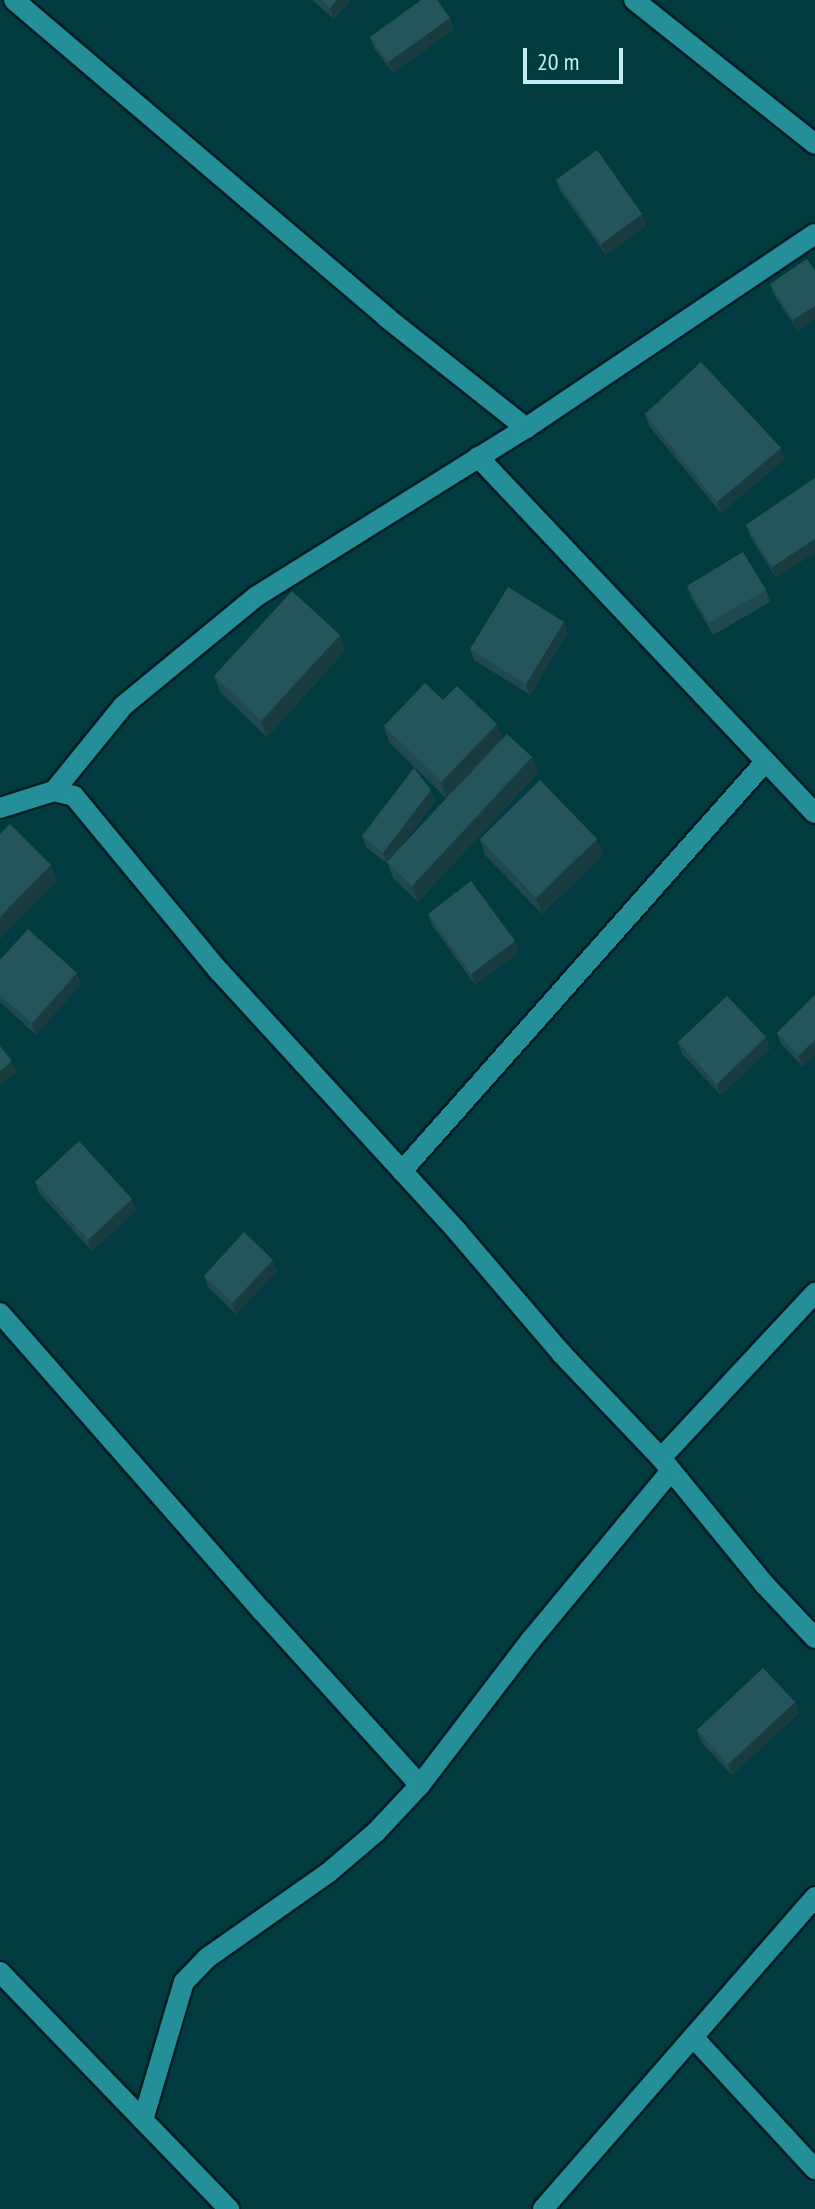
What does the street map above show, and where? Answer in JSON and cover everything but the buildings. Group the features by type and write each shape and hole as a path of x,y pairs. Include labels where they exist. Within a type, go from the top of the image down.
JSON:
{"street":[{"path":"14,0 386,317 526,428"},
{"path":"634,0 815,144"},
{"path":"54,791 123,706 257,596 526,428 815,234"},
{"path":"478,457 815,813"},
{"path":"402,1171 766,761"},
{"path":"0,808 54,791 74,796 219,971 402,1171 562,1354 666,1464 765,1585 815,1638"},
{"path":"143,2120 184,1982 194,1969 250,1924 328,1873 376,1832 420,1785 666,1464 815,1293"},
{"path":"0,1313 232,1578 420,1785"},
{"path":"543,2209 815,1897"},
{"path":"0,1972 229,2209"},
{"path":"693,2037 815,2169"}]}
